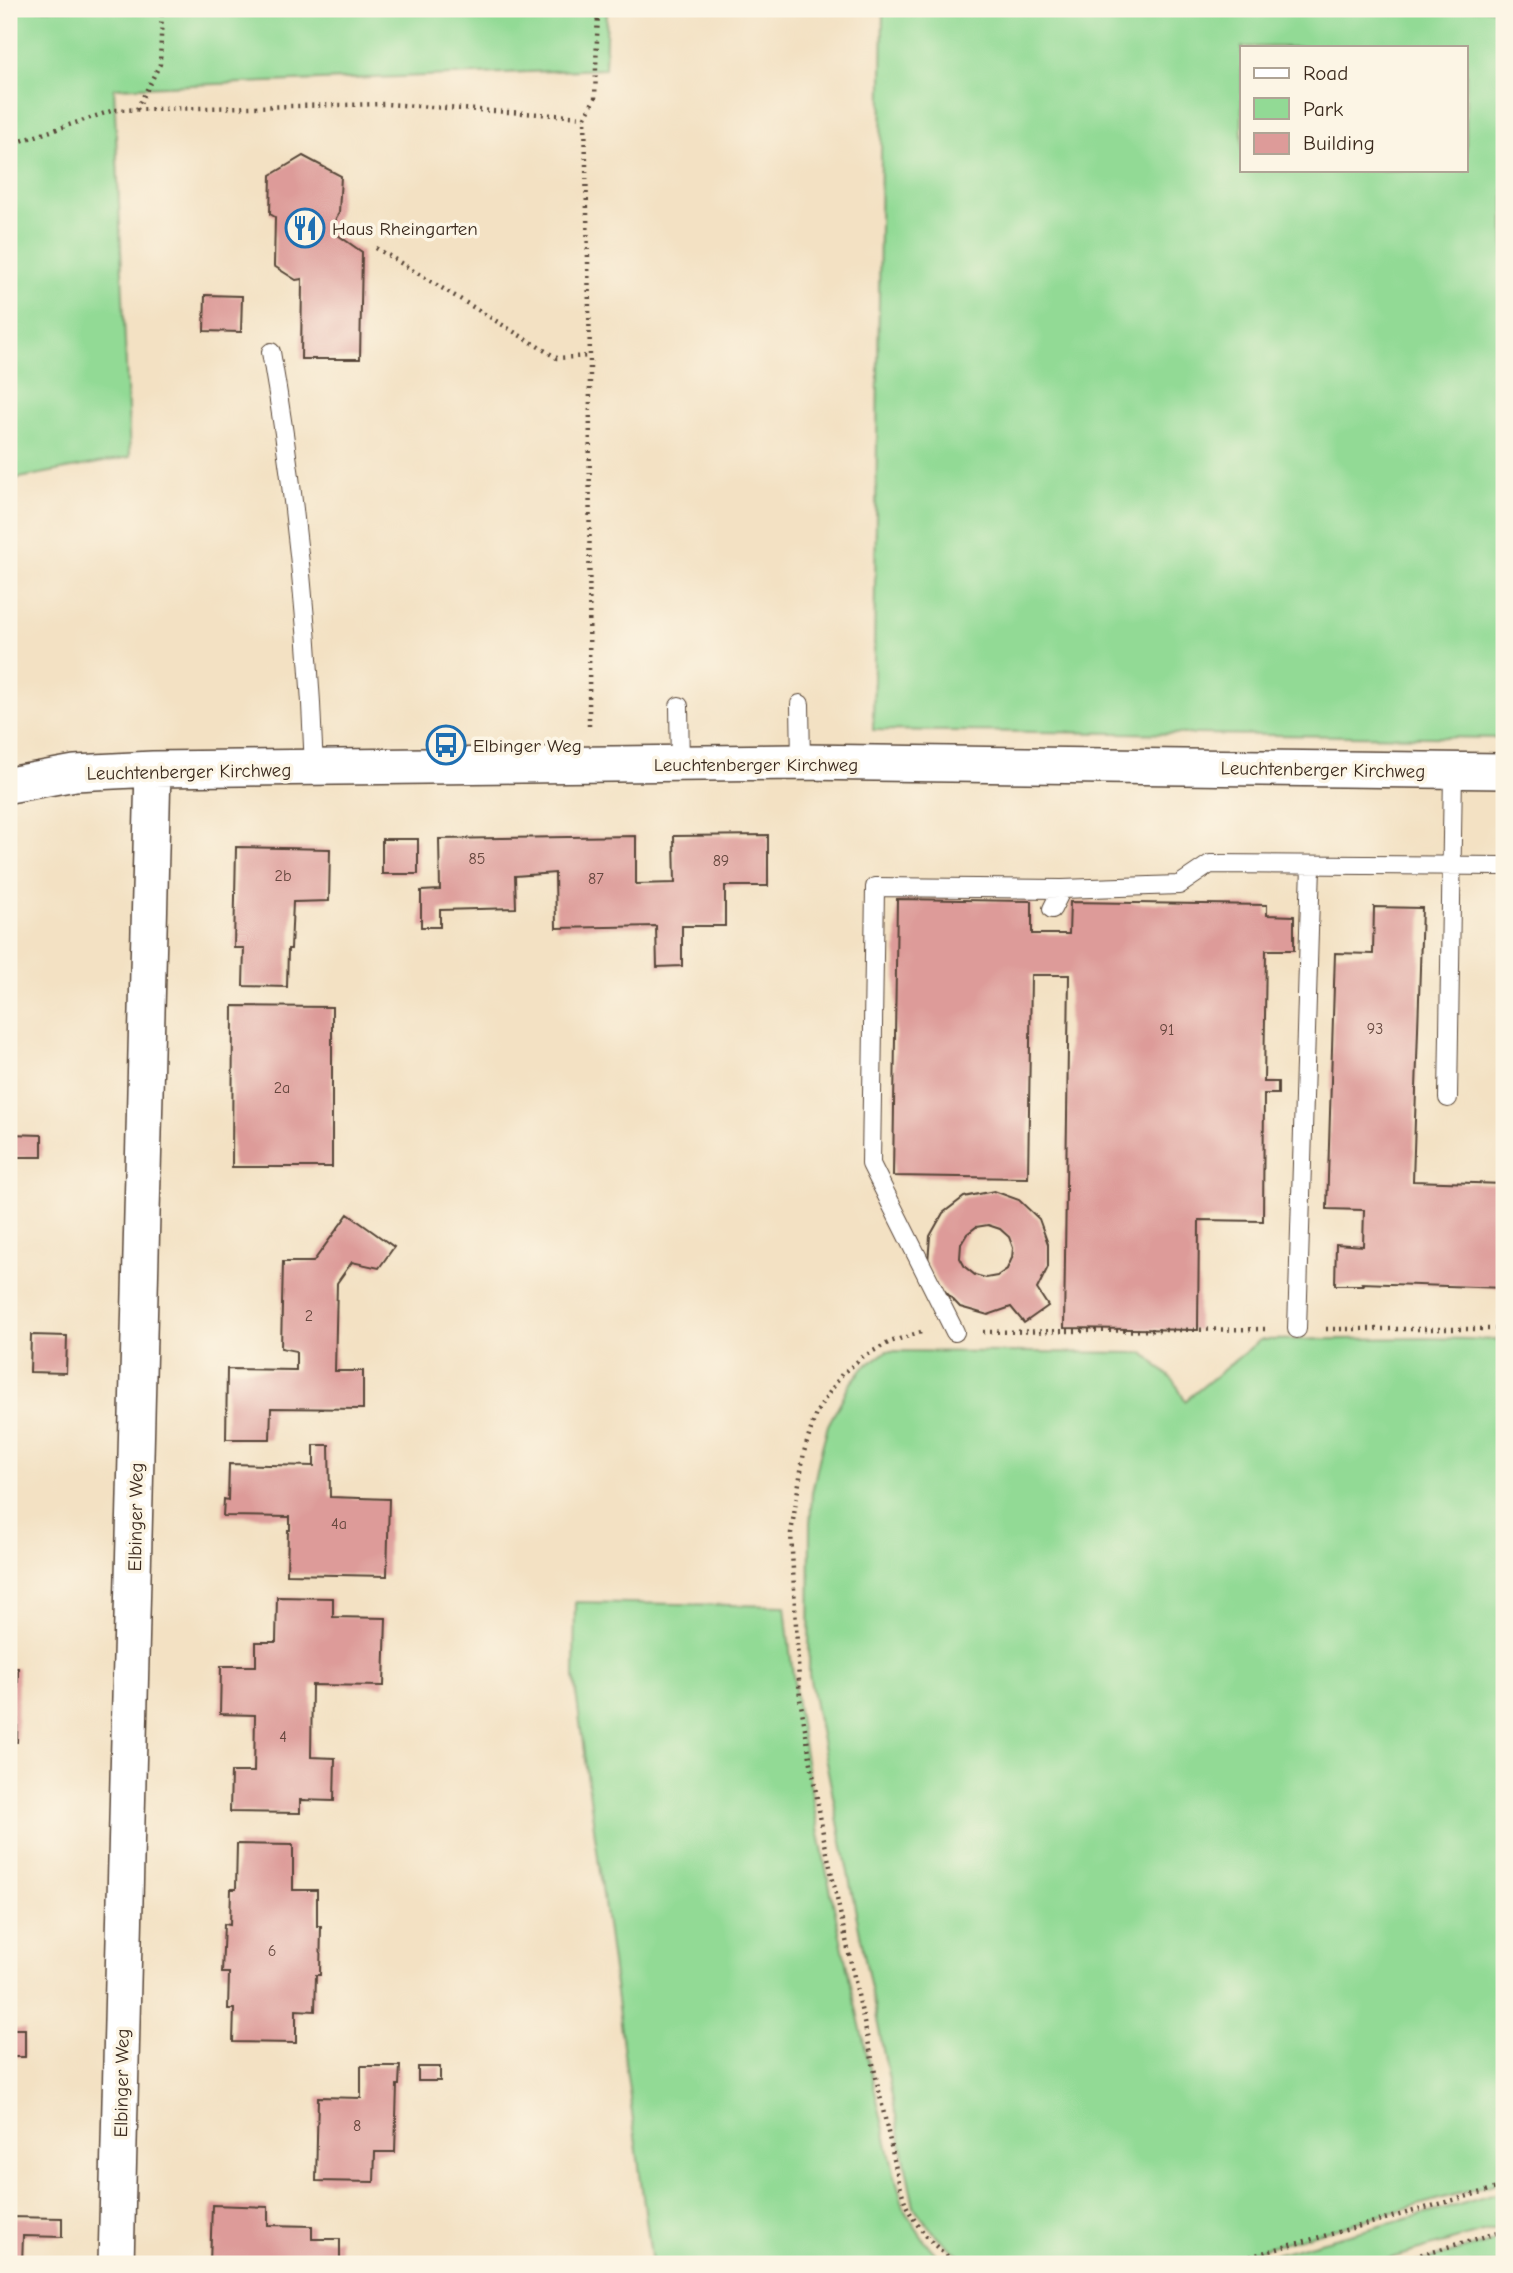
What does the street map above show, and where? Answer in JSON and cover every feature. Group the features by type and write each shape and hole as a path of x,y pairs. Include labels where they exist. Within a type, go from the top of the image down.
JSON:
{"street":[{"name":"Leuchtenberger Kirchweg","path":"9,785 75,773 153,769 801,762 1504,771"},
{"name":"Elbinger Weg","path":"116,2264 153,769"}],"lane":[{"path":"271,352 281,407 300,555 311,665 314,768"},
{"path":"800,704 801,762"},
{"path":"679,706 680,764"},
{"path":"1448,1098 1453,771"},
{"path":"956,1332 871,1164 874,887 1062,889 1178,886 1210,864 1504,866"},
{"path":"1297,1329 1311,865"},
{"path":"1052,909 1062,889"}],"path":[{"path":"137,109 160,64 162,9"},
{"path":"589,765 590,356 585,117 595,98 598,9"},
{"path":"9,145 114,110 386,104 585,117"},
{"path":"376,248 557,358 590,356"},
{"path":"960,2264 932,2242 922,2230 907,2206 896,2169 824,1839 800,1699 791,1533 804,1452 816,1413 842,1374 864,1356 917,1332 1504,1329"},
{"path":"1223,2264 1504,2186"},
{"path":"1387,2264 1504,2231"}],"green space":[{"path":"9,9 607,9 605,69 114,88 130,457 9,480"},
{"path":"883,9 1504,9 1504,738 873,730"},
{"path":"1260,1340 1504,1340 1504,2181 1218,2261 1193,2264 979,2264 958,2254 942,2241 914,2207 809,1675 812,1493 828,1425 850,1384 864,1367 887,1351 1144,1353 1175,1382 1185,1401"},
{"path":"575,1602 785,1606 804,1749 830,1891 894,2173 905,2211 926,2243 945,2264 652,2264 574,1677"},
{"path":"1504,2191 1504,2226 1370,2264 1237,2264 1452,2207"},
{"path":"1504,2238 1504,2264 1412,2264"}],"building":[{"path":"303,156 341,176 335,233 362,252 360,359 301,359 302,279 296,280 274,266 275,217 270,214 271,175"},
{"path":"205,295 242,296 241,332 204,331"},
{"path":"768,835 768,886 725,886 725,926 682,926 682,966 657,967 656,926 556,928 555,873 515,876 516,908 440,910 440,927 421,927 421,891 440,890 439,839 636,836 636,884 675,883 674,836"},
{"path":"382,839 418,839 418,874 382,874"},
{"path":"236,847 330,849 329,901 293,902 287,987 243,986 244,948 234,948"},
{"path":"897,899 1032,901 1032,934 1069,934 1070,902 1267,905 1267,915 1294,916 1294,950 1266,950 1264,1082 1278,1082 1278,1094 1264,1094 1263,1221 1199,1220 1198,1330 1064,1328 1069,975 1031,975 1028,1178 893,1176"},
{"path":"1374,907 1422,908 1413,1181 1504,1184 1504,1288 1362,1283 1363,1285 1335,1285 1336,1244 1363,1246 1364,1210 1327,1209 1335,953 1373,954"},
{"path":"233,1006 332,1007 332,1167 232,1167"},
{"path":"9,1134 42,1135 42,1157 9,1157"},
{"path":"994,1191 1019,1200 1039,1219 1048,1244 1048,1267 1037,1289 1048,1306 1024,1323 1011,1307 988,1315 960,1307 941,1287 928,1263 930,1236 943,1213 964,1197","holes":["988,1225 1000,1229 1009,1237 1013,1248 1007,1269 997,1276 986,1278 975,1275 965,1267 960,1258 961,1244 967,1234 976,1227"]},
{"path":"348,1214 394,1247 379,1268 352,1262 337,1283 335,1371 363,1371 363,1409 271,1408 270,1439 226,1439 227,1369 296,1370 296,1351 281,1348 283,1262 313,1262"},
{"path":"31,1335 67,1336 66,1373 30,1372"},
{"path":"314,1445 329,1445 330,1497 389,1499 387,1576 287,1574 290,1517 223,1516 224,1499 228,1500 229,1464 314,1466"},
{"path":"277,1597 333,1598 333,1617 386,1618 384,1686 312,1685 311,1757 335,1758 334,1801 300,1800 300,1813 230,1812 231,1772 254,1772 255,1715 220,1714 221,1666 256,1666 256,1642 276,1642"},
{"path":"9,1668 18,1668 17,1742 9,1742"},
{"path":"237,1844 293,1845 293,1890 317,1890 317,1926 321,1926 320,1975 316,1975 315,2011 296,2010 296,2043 233,2042 234,2009 228,2009 229,1973 222,1973 224,1924 230,1925 231,1889 236,1889"},
{"path":"9,2029 25,2029 25,2057 9,2057"},
{"path":"361,2066 400,2066 395,2152 375,2152 374,2182 316,2181 318,2097 361,2098"},
{"path":"418,2067 440,2067 440,2081 418,2081"},
{"path":"212,2205 268,2207 268,2225 312,2226 312,2239 340,2239 340,2264 210,2264"},
{"path":"9,2217 62,2218 62,2237 23,2236 22,2264 9,2264"}],"place":[{"name":"Haus Rheingarten","path":"305,228"},
{"name":"Elbinger Weg","path":"446,745"}]}
